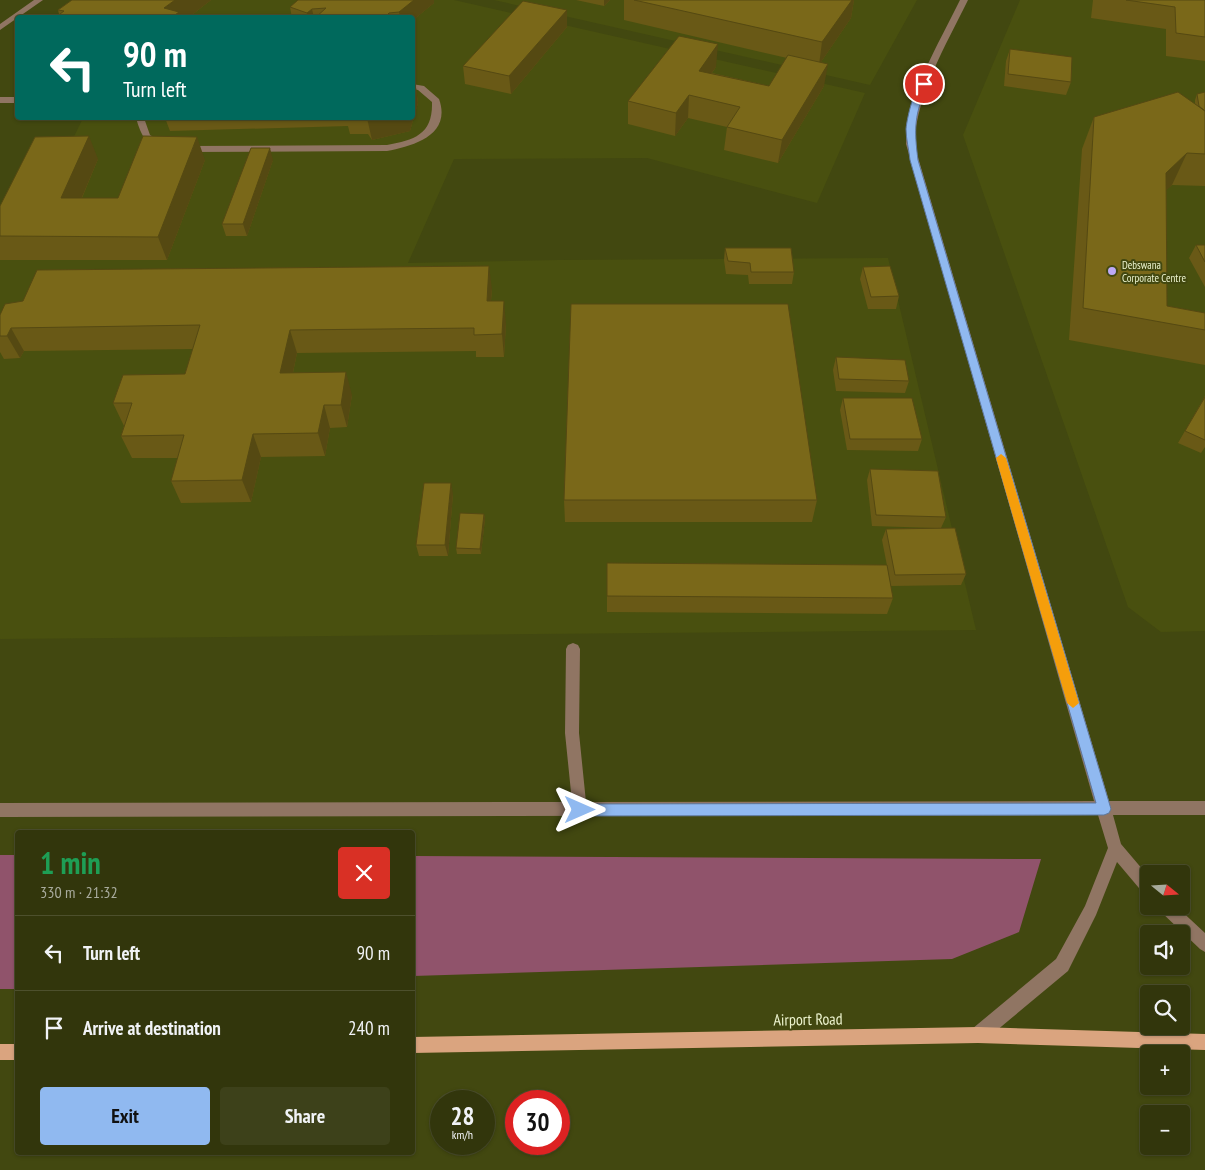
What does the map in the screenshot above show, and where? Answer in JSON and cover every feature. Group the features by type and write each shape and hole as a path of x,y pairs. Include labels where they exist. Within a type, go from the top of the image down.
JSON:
{"main road":[{"name":"Airport Road","path":"415,1045 978,1035 1205,1042"},
{"path":"0,1052 15,1052"}],"street":[{"path":"18,15 39,0"},
{"path":"964,0 916,100 910,128 910,144 1115,848 1140,878"},
{"path":"0,28 15,17"},
{"path":"179,149 387,148 404,145 430,132 436,122 436,101 421,88 415,87"},
{"path":"0,100 15,100"},
{"path":"141,120 146,136 169,149"},
{"path":"573,649 572,733 580,810"},
{"path":"0,810 1205,808"},
{"path":"978,1035 1062,965 1091,910 1115,848"},
{"path":"1174,915 1205,944"}],"shaded area":[{"path":"96,0 454,0 865,93 817,203 647,158 454,159 408,263 888,258 976,630 0,639 0,228 67,151 82,120 415,120 415,15 74,15"},
{"path":"494,0 917,0 870,85"},
{"path":"1020,0 1205,0 1205,631 1161,632 1128,607 963,135"},
{"path":"0,855 15,855 15,989 0,989"},
{"path":"415,856 1041,859 1019,932 952,959 415,976"}],"building":[{"path":"72,0 175,0 164,8 179,12 175,15 59,15 64,11 58,10"},
{"path":"298,0 414,0 399,12 387,15 318,15 326,8 312,9 307,13 290,7"},
{"path":"634,0 852,0 822,42"},
{"path":"1126,0 1205,0 1205,37 1176,33 1175,7"},
{"path":"523,1 567,10 509,76 463,66"},
{"path":"679,36 718,44 699,71 769,86 788,55 828,64 782,140 727,127 740,107 689,95 676,113 628,101"},
{"path":"1010,49 1072,57 1071,82 1008,74"},
{"name":"Debswana Corporate Centre","path":"1178,92 1205,111 1205,154 1187,153 1166,173 1167,306 1205,313 1205,330 1083,308 1094,117"},
{"path":"1205,92 1205,111 1199,106 1197,94"},
{"path":"89,136 61,198 118,198 143,136 197,137 158,237 0,236 0,206 35,137"},
{"path":"251,148 270,148 243,224 222,224"},
{"path":"1196,245 1205,245 1205,262"},
{"path":"725,248 791,248 794,272 751,272 750,263 728,261"},
{"path":"489,266 487,301 504,301 502,334 474,335 474,328 290,330 280,373 346,372 341,405 324,405 318,433 253,434 242,480 171,481 184,435 121,436 132,403 113,403 123,375 185,374 200,325 11,328 7,336 0,336 0,315 5,304 23,301 37,270"},
{"path":"890,266 899,296 871,297 863,267"},
{"path":"571,304 788,304 817,500 564,500"},
{"path":"836,357 905,360 909,381 839,379"},
{"path":"1205,397 1205,440 1185,431"},
{"path":"843,398 912,398 922,439 850,439"},
{"path":"870,469 938,471 946,517 876,515"},
{"path":"424,483 451,483 445,545 416,545"},
{"path":"460,513 484,514 480,549 456,548"},
{"path":"955,528 966,574 895,575 886,529"},
{"path":"607,563 887,565 893,598 607,596"}],"slow traffic":[{"path":"1001,458 1073,703"}],"place":[{"name":"Debswana Corporate Centre","path":"1112,271"}],"route":[{"path":"580,810 1104,809 910,144 912,114 924,84"}]}
